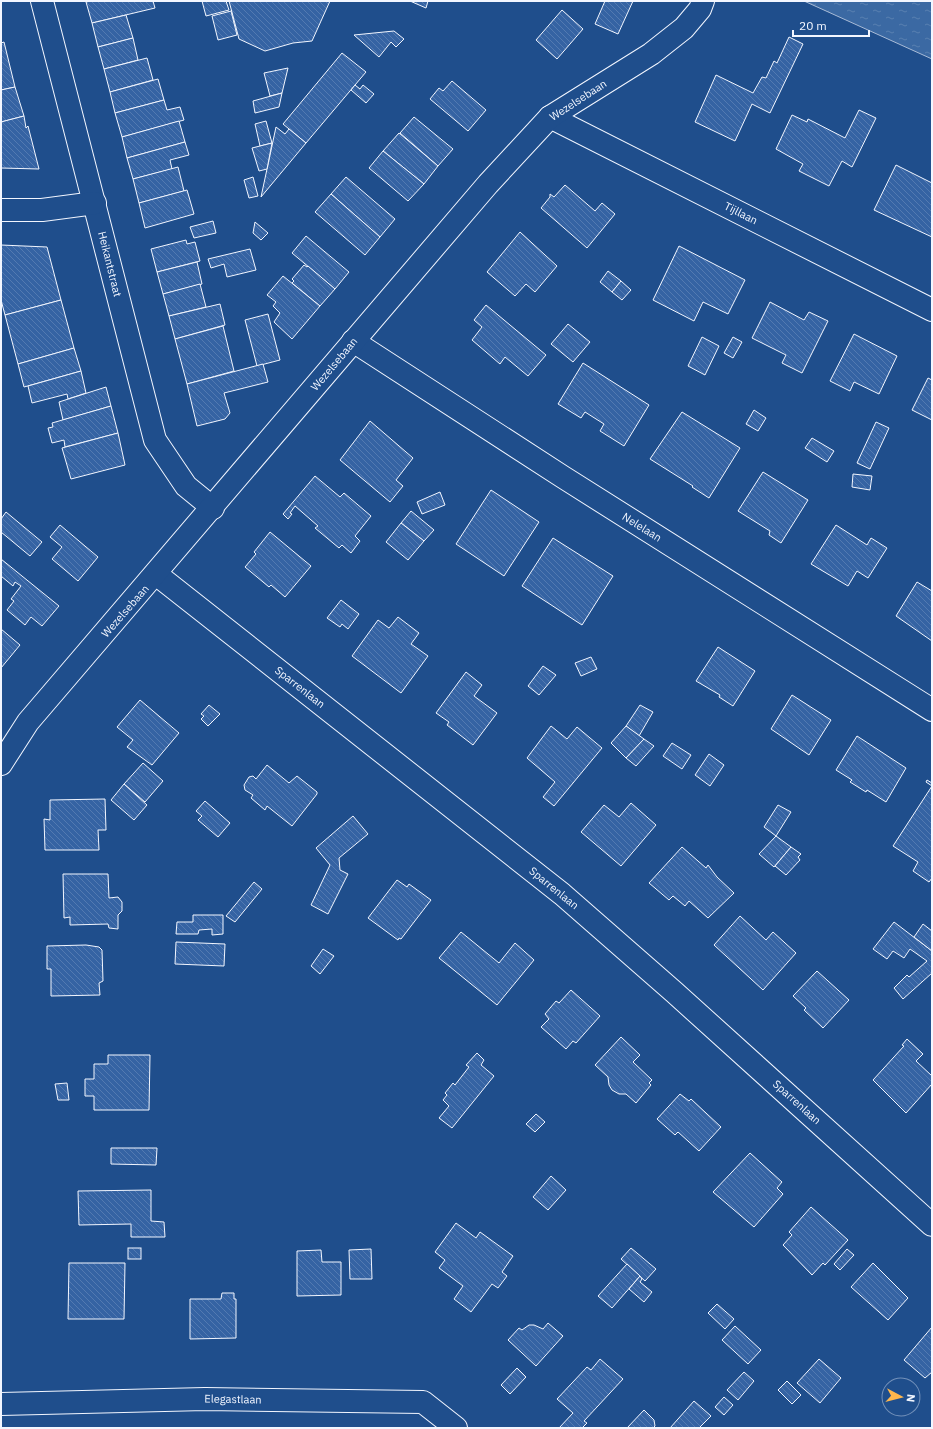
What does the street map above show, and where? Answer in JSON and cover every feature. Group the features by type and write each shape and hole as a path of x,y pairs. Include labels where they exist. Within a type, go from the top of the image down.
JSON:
{"street":[{"name":"Heikantstraat","path":"42,1 155,440 186,486 213,508"},
{"name":"Wezelsebaan","path":"1,764 28,722 213,508 488,184 550,117 651,54 684,28 700,9 703,1"},
{"name":"Tijllaan","path":"550,117 932,310"},
{"path":"1,210 42,210 95,203"},
{"name":"Nelelaan","path":"354,341 485,427 932,710"},
{"name":"Sparrenlaan","path":"156,574 562,894 674,992 932,1225"},
{"name":"Elegastlaan","path":"1,1404 205,1399 423,1402 456,1428"}],"water":[{"path":"804,1 932,1 932,59"}],"building":[{"path":"153,1 155,8 92,23 86,2"},
{"path":"202,1 226,1 229,10 206,16"},
{"path":"229,1 330,1 312,41 293,43 265,51 239,39"},
{"path":"410,1 428,1 426,8"},
{"path":"605,1 633,1 618,34 595,24"},
{"path":"562,10 583,29 557,59 536,40"},
{"path":"231,11 237,35 218,40 212,16"},
{"path":"126,15 133,38 98,47 92,23"},
{"path":"394,31 404,39 396,47 391,42 379,57 354,35"},
{"path":"789,37 803,44 770,113 752,104 735,141 695,122 716,75 753,93 762,77 766,78 774,61 777,63"},
{"path":"133,38 138,60 104,69 98,47"},
{"path":"4,42 15,87 1,90 1,43"},
{"path":"342,53 366,72 306,143 283,124"},
{"path":"147,58 153,80 110,92 104,69"},
{"path":"288,68 282,93 270,96 264,73"},
{"path":"158,79 164,100 115,113 110,92"},
{"path":"452,81 486,110 468,131 430,99 439,88 443,91"},
{"path":"355,85 360,89 363,85 374,94 366,103 351,90"},
{"path":"15,87 24,116 1,122 1,90"},
{"path":"282,93 279,107 255,113 253,101"},
{"path":"164,100 167,110 180,107 184,120 122,137 115,113"},
{"path":"859,110 876,118 852,167 842,161 829,186 799,171 803,164 776,149 792,115 807,122 808,119 845,138"},
{"path":"24,116 26,128 28,126 39,169 1,168 1,122"},
{"path":"414,117 453,149 438,166 400,133"},
{"path":"179,121 185,142 127,158 122,137"},
{"path":"266,121 272,143 260,146 255,124"},
{"path":"276,127 285,134 289,129 306,143 261,197"},
{"path":"399,133 438,166 424,184 383,151"},
{"path":"185,142 189,155 170,160 172,169 133,179 127,158"},
{"path":"272,143 267,169 259,171 252,148"},
{"path":"383,151 424,184 408,201 369,168"},
{"path":"896,165 932,183 932,237 874,210"},
{"path":"178,167 184,191 139,203 133,179"},
{"path":"253,177 258,196 249,198 244,180"},
{"path":"346,177 395,219 380,237 331,194"},
{"path":"565,185 595,211 602,203 615,214 587,248 541,208 550,197 550,194 554,197"},
{"path":"187,190 194,214 145,228 139,203"},
{"path":"331,194 380,237 365,255 315,212"},
{"path":"213,221 216,233 194,238 190,227"},
{"path":"255,222 268,233 261,240 253,233"},
{"path":"520,232 557,266 535,292 526,284 515,296 487,272"},
{"path":"306,236 349,272 335,289 292,253"},
{"path":"186,240 187,244 195,242 200,261 157,272 151,249"},
{"path":"1,245 47,247 61,300 5,315 1,300"},
{"path":"679,246 745,280 728,314 703,302 694,321 653,300"},
{"path":"250,249 256,270 227,277 224,264 211,268 208,259"},
{"path":"197,262 202,284 163,294 157,272"},
{"path":"304,265 307,267 308,266 335,289 320,306 292,283 294,281 292,279"},
{"path":"608,271 621,281 612,292 600,282"},
{"path":"283,276 320,306 292,339 274,322 280,313 273,306 276,302 267,295"},
{"path":"621,281 631,290 622,300 612,292"},
{"path":"200,284 206,307 169,316 163,294"},
{"path":"61,300 74,348 18,364 5,315"},
{"path":"770,302 804,320 809,312 828,321 802,373 782,363 786,355 752,338"},
{"path":"220,304 225,325 175,339 169,316"},
{"path":"486,305 546,355 528,376 505,357 500,364 472,340 482,327 474,320"},
{"path":"268,314 280,360 257,366 245,320"},
{"path":"568,324 590,342 573,362 551,344"},
{"path":"223,326 234,371 187,384 175,339"},
{"path":"854,334 897,356 879,394 854,382 850,391 830,381"},
{"path":"702,337 719,346 705,375 688,366"},
{"path":"733,337 742,342 733,358 724,353"},
{"path":"74,348 81,371 24,387 18,364"},
{"path":"583,363 649,405 624,446 600,431 604,424 585,412 581,418 558,404"},
{"path":"263,364 268,382 224,393 230,413 225,419 197,426 187,384"},
{"path":"81,371 86,393 68,399 67,394 32,403 28,386"},
{"path":"928,378 932,380 932,420 912,410"},
{"path":"106,387 111,406 63,420 59,402"},
{"path":"111,406 118,433 65,447 64,440 52,443 48,428 53,427 52,423"},
{"path":"754,410 766,418 758,431 746,424"},
{"path":"682,412 740,448 709,498 650,459"},
{"path":"370,421 413,458 396,480 403,486 390,502 340,460"},
{"path":"876,422 889,428 870,469 857,463"},
{"path":"118,433 125,465 71,479 62,448"},
{"path":"812,438 834,451 827,462 805,448"},
{"path":"763,472 808,500 781,543 769,535 770,531 738,511"},
{"path":"853,474 872,476 870,490 852,487"},
{"path":"315,476 340,497 344,493 371,516 355,536 360,541 351,553 342,545 339,548 315,528 318,526 295,506 288,519 283,514"},
{"path":"491,490 539,522 504,576 456,544"},
{"path":"440,492 445,505 422,514 417,502"},
{"path":"411,511 434,530 424,541 401,523"},
{"path":"6,512 42,542 30,556 1,532 1,519"},
{"path":"401,523 424,541 408,560 386,542"},
{"path":"60,525 98,557 78,581 52,559 62,547 50,537"},
{"path":"836,525 867,545 871,538 887,548 868,578 857,571 848,586 811,564"},
{"path":"270,532 311,566 285,597 271,585 269,587 245,567 256,554 254,552"},
{"path":"553,538 613,576 582,625 522,586"},
{"path":"1,559 59,606 42,626 31,617 25,625 7,610 14,601 11,599 21,586 15,582 13,586 1,576"},
{"path":"917,582 932,591 932,641 896,616"},
{"path":"341,600 359,614 348,629 342,624 340,627 327,618"},
{"path":"398,617 419,633 411,644 428,656 401,693 352,656 378,620 389,628"},
{"path":"1,629 20,645 1,668"},
{"path":"718,647 755,671 733,706 719,697 720,695 696,681"},
{"path":"591,657 597,669 581,676 575,663"},
{"path":"543,666 556,675 539,695 528,686"},
{"path":"466,672 482,685 474,696 497,713 473,745 447,725 449,722 436,713"},
{"path":"792,695 831,720 809,755 771,729"},
{"path":"140,700 179,733 152,765 127,747 133,740 117,727"},
{"path":"209,705 220,714 208,726 201,719 204,716 201,714"},
{"path":"640,705 653,712 639,736 626,726"},
{"path":"551,726 567,739 577,727 602,748 554,806 543,797 555,782 527,758"},
{"path":"626,726 644,739 626,758 611,743"},
{"path":"857,736 906,768 886,802 867,790 866,792 850,782 852,780 836,770"},
{"path":"644,739 654,746 636,766 626,758"},
{"path":"672,743 691,755 682,769 663,756"},
{"path":"709,754 724,765 710,786 695,775"},
{"path":"143,763 163,781 145,802 124,784"},
{"path":"267,765 289,783 297,776 317,792 292,826 267,806 265,810 251,798 253,795 245,790 244,785 249,777 253,776 256,779"},
{"path":"927,780 932,783 932,786 926,782"},
{"path":"124,784 147,805 134,820 111,800"},
{"path":"932,786 932,878 929,882 913,871 918,862 893,846"},
{"path":"105,799 106,830 98,830 99,850 45,850 44,819 50,820 50,800"},
{"path":"205,801 230,823 218,837 198,820 202,816 196,811"},
{"path":"631,803 656,825 621,866 581,832 604,805 619,817"},
{"path":"778,805 791,812 776,836 764,827"},
{"path":"353,816 368,834 339,858 340,870 348,874 328,914 311,905 330,865 316,848"},
{"path":"776,836 791,847 774,867 759,854"},
{"path":"682,847 706,868 708,865 717,877 734,893 708,918 689,901 685,906 673,896 669,900 649,883"},
{"path":"791,847 801,854 798,857 800,860 786,875 775,866"},
{"path":"63,874 108,874 109,898 118,897 122,902 122,911 118,915 118,929 109,928 108,924 70,925 70,917 64,918"},
{"path":"397,880 407,887 409,884 431,900 401,939 399,938 398,940 368,918"},
{"path":"254,882 262,889 235,922 226,916"},
{"path":"193,915 223,915 223,934 212,935 212,929 199,930 198,934 176,934 177,922 193,922"},
{"path":"740,916 766,940 773,932 796,953 763,990 714,945"},
{"path":"894,922 932,951 932,973 903,999 894,988 907,975 909,977 927,961 910,949 904,958 893,951 887,959 873,949"},
{"path":"923,924 932,931 932,951 914,937"},
{"path":"461,932 499,963 515,943 534,960 497,1005 439,958"},
{"path":"176,942 225,944 224,966 175,964"},
{"path":"86,945 99,947 102,950 103,981 99,983 100,995 51,996 51,969 47,969 47,946"},
{"path":"323,949 334,956 320,974 311,966"},
{"path":"817,971 849,1000 823,1028 804,1010 806,1008 793,996"},
{"path":"571,990 600,1016 576,1043 573,1041 566,1049 541,1027 549,1019 545,1014 556,1001 559,1003"},
{"path":"621,1037 640,1055 633,1062 652,1080 649,1083 651,1085 636,1103 626,1094 619,1094 612,1090 609,1085 608,1077 595,1065"},
{"path":"907,1039 923,1054 916,1061 932,1076 932,1084 906,1113 873,1080 904,1046 902,1045"},
{"path":"477,1053 484,1060 481,1065 494,1076 452,1128 439,1118 449,1106 443,1100 447,1095 445,1093 453,1083 455,1085 469,1067 466,1065"},
{"path":"108,1055 150,1055 149,1110 94,1110 94,1096 85,1096 85,1079 94,1079 94,1064 108,1064"},
{"path":"67,1083 69,1100 58,1100 55,1084"},
{"path":"680,1094 689,1101 691,1099 721,1127 699,1151 678,1132 675,1135 657,1119"},
{"path":"536,1114 545,1122 535,1132 526,1124"},
{"path":"111,1148 157,1148 156,1165 111,1164"},
{"path":"750,1153 782,1182 777,1188 783,1194 754,1227 713,1192"},
{"path":"551,1176 566,1190 548,1210 533,1197"},
{"path":"151,1190 151,1221 164,1222 165,1237 131,1237 131,1224 79,1225 78,1191"},
{"path":"811,1207 848,1240 825,1265 823,1263 812,1275 783,1245 792,1235 789,1232"},
{"path":"456,1223 476,1238 480,1232 513,1256 502,1272 507,1276 498,1288 492,1284 471,1312 454,1299 463,1286 439,1268 445,1260 435,1252"},
{"path":"128,1248 141,1248 141,1259 128,1259"},
{"path":"631,1248 656,1269 645,1281 621,1259"},
{"path":"371,1249 372,1279 350,1279 349,1250"},
{"path":"847,1249 854,1255 840,1270 834,1264"},
{"path":"321,1250 322,1262 341,1262 341,1295 297,1296 297,1251"},
{"path":"69,1263 125,1263 124,1319 68,1319"},
{"path":"873,1263 908,1298 888,1320 851,1287"},
{"path":"627,1264 640,1276 612,1308 598,1296"},
{"path":"640,1276 642,1279 640,1282 652,1292 644,1302 629,1289"},
{"path":"222,1293 234,1293 234,1299 236,1299 236,1338 190,1339 190,1299 221,1299"},
{"path":"717,1304 734,1319 725,1329 708,1313"},
{"path":"548,1323 563,1336 536,1366 508,1340 519,1328 522,1330 529,1325 534,1325 543,1329"},
{"path":"735,1326 761,1350 748,1364 722,1340"},
{"path":"932,1327 932,1372 925,1378 904,1360"},
{"path":"600,1359 623,1379 584,1421 587,1423 582,1428 559,1428 573,1413 557,1399 587,1367 591,1370"},
{"path":"819,1359 841,1378 820,1403 797,1383"},
{"path":"517,1368 526,1377 510,1394 501,1385"},
{"path":"744,1372 754,1381 738,1400 727,1390"},
{"path":"787,1381 801,1395 792,1404 778,1390"},
{"path":"724,1397 733,1405 724,1415 715,1407"},
{"path":"694,1401 711,1416 699,1428 670,1428"},
{"path":"644,1410 654,1420 655,1426 653,1428 627,1428"}]}
